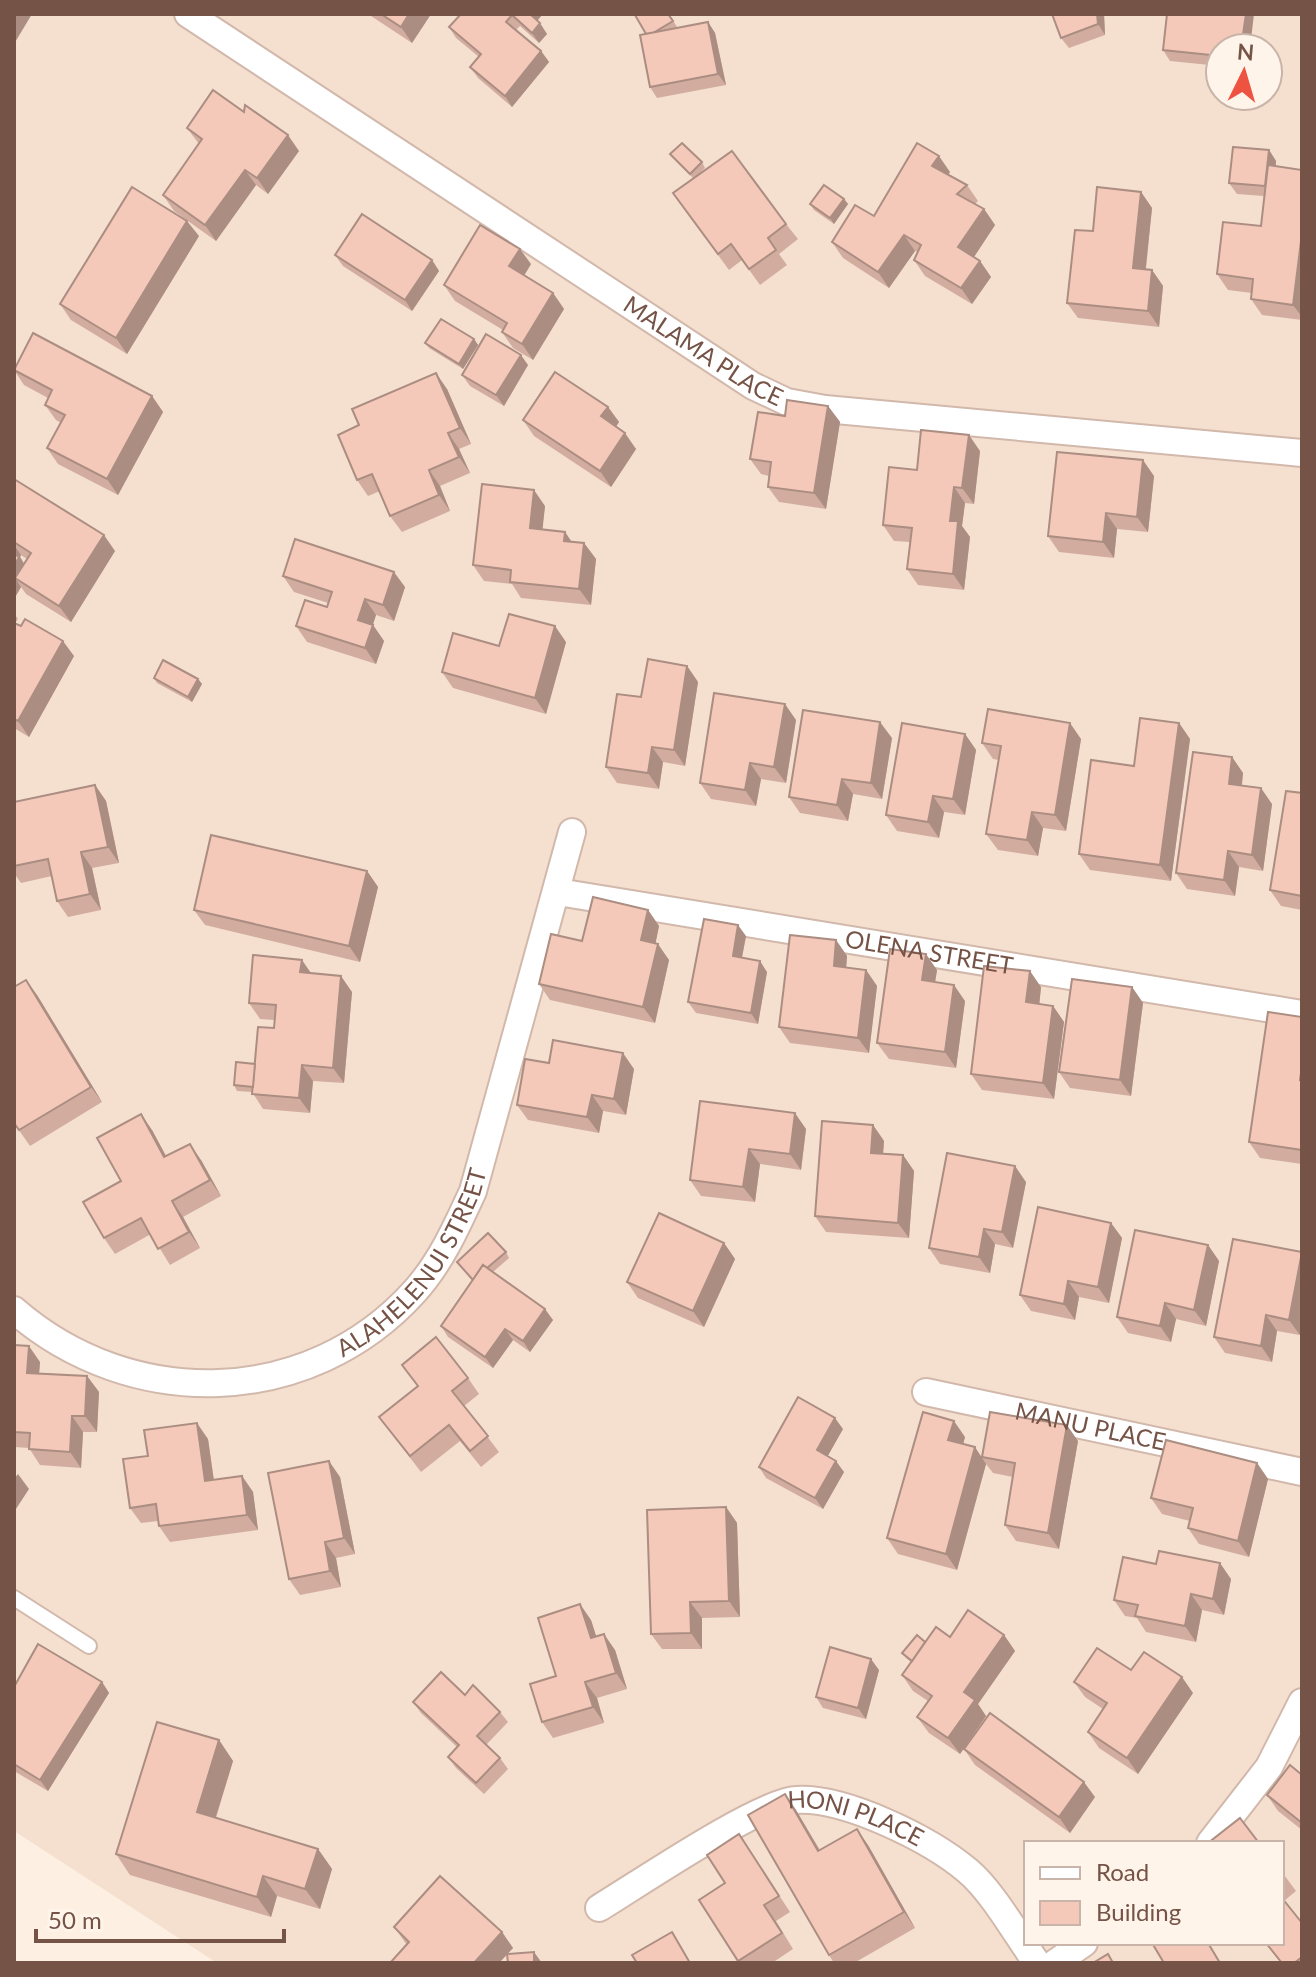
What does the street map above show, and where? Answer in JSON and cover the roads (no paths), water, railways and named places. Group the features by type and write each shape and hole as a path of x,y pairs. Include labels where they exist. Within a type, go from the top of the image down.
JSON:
{"street":[{"name":"MALAMA PLACE","path":"188,14 753,386 787,402 841,411 1302,453"},
{"name":"ALAHELENUI STREET","path":"14,1310 42,1334 93,1362 149,1379 207,1385 265,1378 321,1360 371,1330 415,1291 432,1268 449,1244 473,1191 558,892 572,832"},
{"name":"OLENA STREET","path":"558,892 1302,1014"},
{"name":"MANU PLACE","path":"926,1392 1302,1472"},
{"path":"1212,1841 1269,1767 1302,1702"},
{"name":"HONI PLACE","path":"599,1908 748,1817 794,1800 843,1806 933,1846 970,1872 1037,1963"},
{"path":"1055,1963 1081,1945"}],"lane":[{"path":"14,1598 89,1646"}]}
